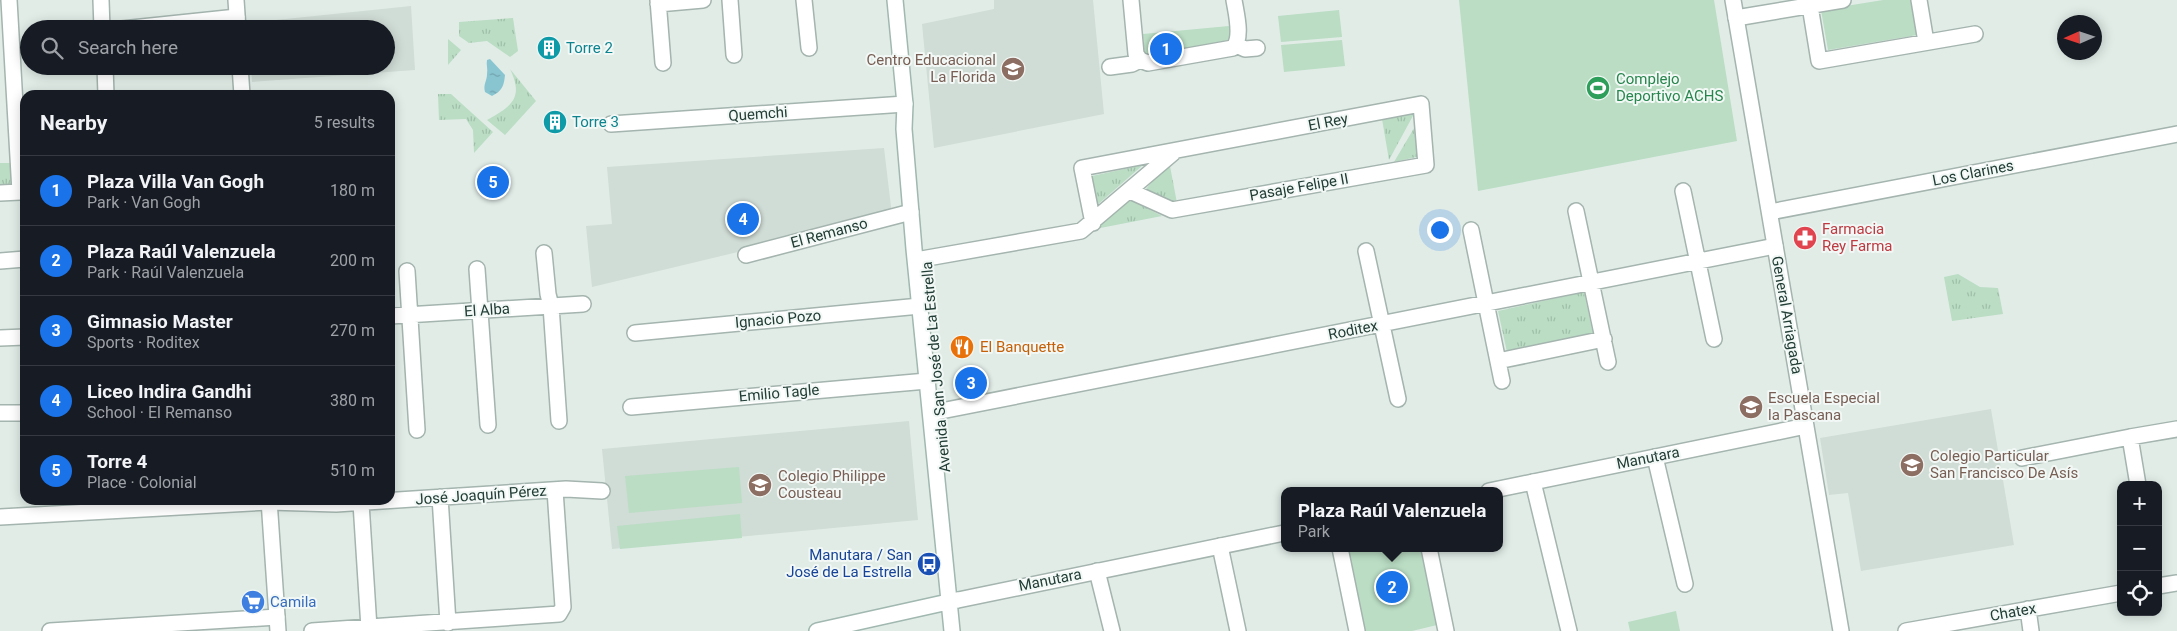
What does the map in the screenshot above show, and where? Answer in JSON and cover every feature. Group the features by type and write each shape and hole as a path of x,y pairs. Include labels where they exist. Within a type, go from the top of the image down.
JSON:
{"street":[{"path":"0,193 20,192 5,21 8,0"},
{"path":"100,0 101,20"},
{"path":"236,0 237,20"},
{"path":"664,63 658,2 703,0"},
{"path":"730,0 734,55"},
{"path":"804,0 809,48"},
{"name":"Avenida San José de La Estrella","path":"895,0 905,104 904,129 911,212 921,259 920,306 927,381 935,412"},
{"path":"1131,0 1136,54 1140,60 1148,63 1228,50 1236,45 1238,36 1234,0"},
{"name":"General Arriagada","path":"1733,0 1841,631"},
{"path":"1736,18 1842,0"},
{"path":"1919,0 1926,42"},
{"path":"1810,6 1820,61 1975,34"},
{"path":"1236,45 1245,49 1257,48"},
{"path":"1110,67 1132,64 1140,60"},
{"path":"105,75 106,90"},
{"path":"241,75 242,90"},
{"name":"Avenida San José de La Estrella","path":"905,104 913,126 921,259 953,601 952,631"},
{"name":"Quemchi","path":"611,124 905,104"},
{"name":"El Rey","path":"1092,223 1082,168 1421,104 1426,165"},
{"name":"Los Clarines","path":"1770,212 2177,134"},
{"path":"921,259 1081,231 1174,152"},
{"name":"Pasaje Felipe II","path":"1130,191 1172,210 1426,165"},
{"path":"1683,190 1714,338"},
{"path":"1576,211 1608,362"},
{"name":"El Remanso","path":"746,255 911,212"},
{"path":"1471,230 1502,381"},
{"name":"Roditex","path":"935,412 1775,246"},
{"path":"1366,251 1398,399"},
{"path":"544,253 551,306 559,421"},
{"path":"0,261 20,259"},
{"path":"477,269 488,425"},
{"path":"407,272 417,430"},
{"name":"El Alba","path":"395,316 583,304"},
{"name":"Ignacio Pozo","path":"635,333 920,306"},
{"path":"0,338 20,337"},
{"path":"1498,361 1604,339"},
{"name":"Emilio Tagle","path":"631,407 927,381"},
{"path":"0,414 20,412"},
{"name":"Manutara","path":"1503,488 1806,426"},
{"path":"2022,458 2177,430"},
{"path":"2130,437 2137,481"},
{"path":"1655,457 1685,584"},
{"path":"1533,482 1570,631"},
{"path":"312,631 554,616 561,613 563,607 555,490"},
{"name":"José Joaquín Pérez","path":"395,500 555,490 602,491"},
{"path":"440,497 448,622"},
{"name":"José Joaquín Pérez","path":"0,517 202,505"},
{"path":"50,631 277,624 269,505"},
{"path":"361,505 370,628"},
{"name":"Manutara","path":"817,631 1097,570 1281,534"},
{"path":"1220,546 1238,631"},
{"path":"1341,552 1357,631"},
{"path":"1429,552 1446,631"},
{"path":"1097,570 1112,631"},
{"path":"2162,585 2177,583"},
{"name":"Chatex","path":"1906,631 2117,594"},
{"name":"Avenida San José de La Estrella","path":"953,601 961,631"},
{"path":"2028,609 2031,631"}],"shaded area":[{"name":"Centro Educacional La Florida","path":"994,0 1093,0 1104,114 934,148 922,24 994,9"},
{"path":"411,6 415,70 395,71 395,20 277,20"},
{"path":"252,75 347,75 252,82"},
{"path":"884,148 892,215 592,287 586,226 612,224 607,167"},
{"name":"Colegio Particular San Francisco De Asís","path":"1991,409 2014,545 1861,571 1848,493 1829,495 1820,438"},
{"name":"Colegio Philippe Cousteau","path":"909,421 918,520 612,549 602,449"}],"green space":[{"name":"Complejo Deportivo ACHS","path":"1459,0 1714,0 1737,141 1478,191"},
{"path":"1883,0 1911,0 1917,35 1828,50 1821,10"},
{"path":"1339,10 1342,37 1281,42 1278,16"},
{"path":"513,18 518,51 510,57 487,41 469,43 459,36 459,22"},
{"path":"1229,26 1229,40 1145,57 1143,34"},
{"path":"448,39 461,50 448,65"},
{"path":"1342,40 1345,66 1284,72 1281,45"},
{"path":"510,69 536,101 505,135 487,120 503,110 513,100 516,87"},
{"path":"438,94 451,94 493,132 474,153 473,130 466,119 439,120"},
{"path":"1415,112 1389,160 1382,119"},
{"path":"1420,118 1421,156 1394,162"},
{"path":"1169,161 1177,203 1146,189"},
{"path":"0,163 12,163 14,188 0,189"},
{"path":"1143,165 1096,206 1092,176"},
{"path":"1125,197 1162,216 1090,230"},
{"path":"1958,274 1980,287 1998,288 2003,314 1952,321 1944,277"},
{"path":"1584,292 1593,334 1507,352 1498,311"},
{"path":"739,467 742,503 629,513 625,476"},
{"path":"740,514 742,538 620,549 617,526"},
{"path":"1347,552 1421,552 1437,625 1412,631 1365,631"},
{"path":"1676,611 1680,631 1630,631 1628,622"}],"water":[{"path":"490,59 505,75 502,88 492,96 485,92 487,60"}],"place":[{"name":"Torre 2","path":"549,48"},
{"name":"Plaza Villa Van Gogh","path":"1166,49"},
{"name":"Centro Educacional La Florida","path":"1013,69"},
{"name":"Complejo Deportivo ACHS","path":"1598,88"},
{"name":"Torre 3","path":"555,122"},
{"name":"Torre 4","path":"493,182"},
{"name":"Liceo Indira Gandhi","path":"743,219"},
{"name":"Farmacia Rey Farma","path":"1805,238"},
{"name":"El Banquette","path":"962,347"},
{"name":"Gimnasio Master","path":"971,383"},
{"name":"Escuela Especial la Pascana","path":"1751,407"},
{"name":"Colegio Particular San Francisco De Asís","path":"1912,465"},
{"name":"Colegio Philippe Cousteau","path":"760,485"},
{"name":"Manutara / San José de La Estrella","path":"929,564"},
{"name":"Plaza Raúl Valenzuela","path":"1392,587"},
{"name":"Camila","path":"253,602"}]}
